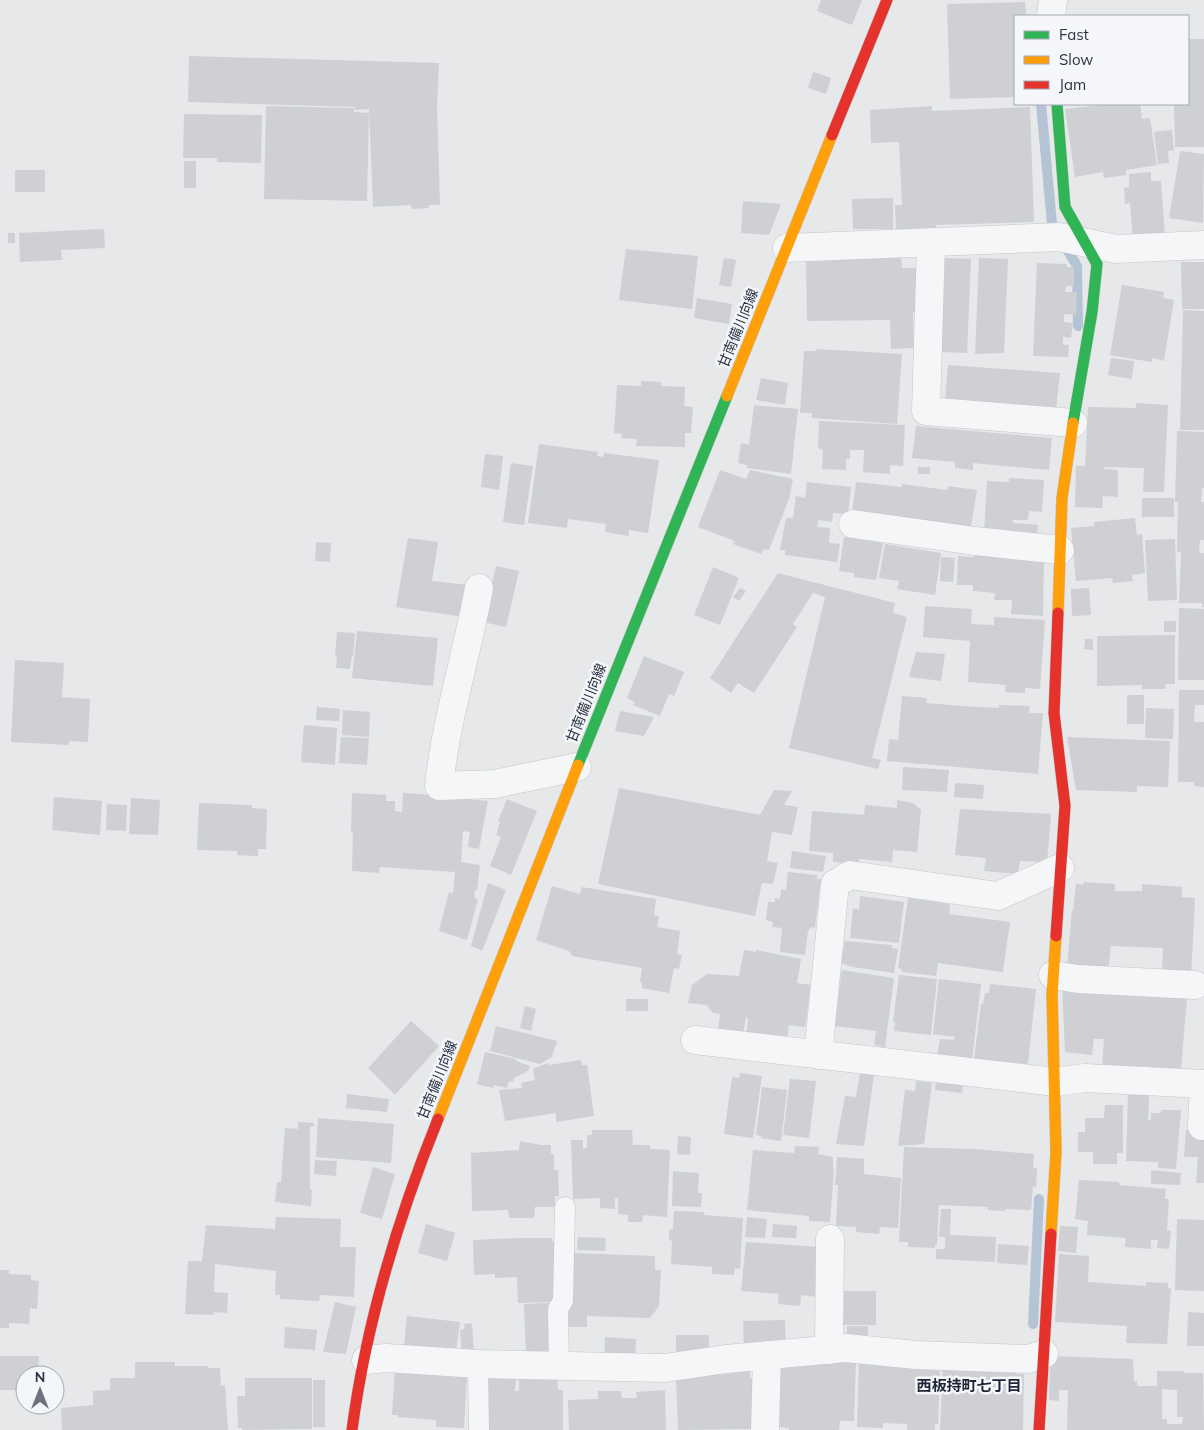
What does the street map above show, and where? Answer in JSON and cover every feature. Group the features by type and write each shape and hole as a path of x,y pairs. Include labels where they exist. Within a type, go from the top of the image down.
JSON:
{"main road":[{"name":"甘南備川向線","path":"352,1430 357,1392 381,1293 420,1164 577,767 887,0"},
{"path":"1039,1430 1056,1152 1052,994 1064,806 1054,713 1062,498 1072,423 1092,312 1097,264 1066,206 1056,105"}],"street":[{"path":"1051,15 1053,0"},
{"path":"787,248 1059,237 1116,249 1204,245"},
{"path":"931,242 926,411 1072,423"},
{"path":"853,524 975,541 1060,550"},
{"path":"479,588 443,750 439,786 495,784 577,767"},
{"path":"818,1054 835,884 850,875 998,896 1060,868"},
{"path":"1053,975 1078,979 1195,986"},
{"path":"695,1040 1055,1082 1085,1078 1204,1084 1202,1126"},
{"path":"829,1350 830,1240"},
{"path":"366,1360 386,1358 478,1364 665,1368 767,1355 846,1348 916,1355 1028,1359 1044,1354"},
{"path":"765,1430 767,1355"}],"lane":[{"path":"559,1366 558,1309 563,1301 565,1208"},
{"path":"478,1364 479,1430"}],"building":[{"path":"821,0 862,0 852,25 817,11"},
{"path":"1025,2 1026,15 1014,15 1014,97 950,99 947,4"},
{"path":"1189,39 1204,39 1204,147 1175,147 1174,105 1189,105"},
{"path":"189,56 439,63 437,106 440,205 429,205 429,208 412,209 411,205 373,207 369,109 355,110 355,107 188,102"},
{"path":"813,72 831,78 826,94 808,88"},
{"path":"1103,105 1140,105 1142,119 1150,118 1157,165 1126,170 1126,175 1104,178 1103,172 1075,177 1065,109"},
{"path":"266,106 354,108 354,112 369,113 367,201 264,199"},
{"path":"932,106 932,111 1030,107 1034,222 936,225 936,229 896,231 895,205 902,205 899,142 871,143 870,110"},
{"path":"184,114 262,115 261,163 217,162 217,158 183,158"},
{"path":"1172,130 1174,150 1168,151 1169,163 1158,164 1154,132"},
{"path":"1180,151 1204,154 1203,223 1169,218"},
{"path":"184,161 196,161 196,188 184,188"},
{"path":"15,170 45,170 45,192 15,192"},
{"path":"1151,172 1151,181 1161,181 1165,237 1133,239 1130,203 1125,204 1124,188 1129,187 1129,174"},
{"path":"893,198 893,229 853,229 852,199"},
{"path":"743,201 781,204 769,235 741,233"},
{"path":"104,229 105,248 61,250 62,260 20,262 19,233"},
{"path":"8,233 15,233 15,243 8,243"},
{"path":"626,249 698,256 692,309 619,300"},
{"path":"901,256 902,268 917,268 917,312 913,312 914,348 891,349 890,320 807,321 806,258"},
{"path":"724,258 736,260 731,287 719,285"},
{"path":"945,258 971,259 967,353 940,352"},
{"path":"979,258 1008,259 1004,353 975,354"},
{"path":"1181,262 1204,262 1204,309 1182,309"},
{"path":"1037,263 1067,264 1067,267 1074,267 1074,286 1066,286 1065,292 1077,292 1076,315 1064,314 1064,322 1073,323 1071,338 1063,337 1063,345 1069,345 1068,357 1033,356"},
{"path":"1122,285 1164,292 1163,298 1174,300 1164,361 1152,358 1152,362 1110,355"},
{"path":"697,298 732,304 729,324 694,318"},
{"path":"1183,310 1204,311 1204,430 1180,430"},
{"path":"816,349 902,354 897,424 812,418 812,413 800,413 804,351 816,351"},
{"path":"1111,358 1134,361 1132,379 1108,375"},
{"path":"948,365 1060,373 1056,409 945,399"},
{"path":"761,378 788,383 785,405 756,400"},
{"path":"641,381 661,382 661,386 685,387 684,406 693,407 691,433 685,433 685,447 636,446 637,439 621,438 622,434 614,433 617,385 641,386"},
{"path":"1136,403 1168,405 1164,492 1143,492 1144,468 1104,467 1104,469 1118,470 1118,497 1103,496 1102,508 1075,507 1076,466 1085,466 1088,407 1136,408"},
{"path":"754,405 798,409 791,474 747,468 747,465 738,463 741,443 749,445"},
{"path":"819,421 905,425 903,466 890,465 890,474 863,472 864,450 850,450 850,459 846,459 846,470 822,469 823,450 818,448"},
{"path":"916,426 1052,438 1049,470 973,463 973,470 955,468 955,462 912,458"},
{"path":"1177,431 1204,432 1204,488 1202,488 1201,502 1204,502 1204,540 1200,540 1199,553 1204,553 1204,607 1202,607 1202,603 1179,603 1181,552 1177,552 1178,502 1175,502"},
{"path":"539,444 598,452 597,456 603,457 604,453 659,460 648,533 629,530 629,536 605,532 606,524 568,519 567,528 528,523"},
{"path":"485,454 503,456 499,490 481,487"},
{"path":"511,463 533,466 524,525 503,522"},
{"path":"918,467 930,467 930,474 918,474"},
{"path":"720,470 746,479 750,470 793,479 789,499 769,550 764,549 761,554 733,544 735,541 698,527"},
{"path":"1009,478 1044,480 1042,512 1029,511 1028,520 1013,520 1013,523 1038,525 1037,537 984,533 987,481 1009,482"},
{"path":"807,482 851,487 848,514 833,513 832,522 818,520 817,527 830,528 829,543 840,544 837,562 785,555 785,550 780,550 786,518 793,518 796,496 805,498"},
{"path":"856,482 902,487 902,484 947,490 948,486 977,490 971,527 852,514"},
{"path":"1142,498 1174,498 1174,517 1142,517"},
{"path":"1135,518 1137,535 1142,534 1145,573 1132,575 1133,581 1113,583 1112,578 1076,581 1071,528 1094,526 1094,522"},
{"path":"844,537 883,543 876,580 854,577 854,573 839,571"},
{"path":"408,538 438,542 432,581 469,585 464,617 396,607"},
{"path":"1175,539 1177,600 1148,601 1145,540"},
{"path":"316,542 331,543 330,562 315,561"},
{"path":"885,544 941,553 935,595 897,589 899,581 879,578"},
{"path":"974,555 1044,559 1043,616 1011,614 1012,600 994,600 995,593 973,591 973,585 957,585 958,556 974,557"},
{"path":"941,557 955,558 953,582 940,581"},
{"path":"496,566 519,571 506,627 483,622"},
{"path":"713,567 739,578 720,625 694,615"},
{"path":"778,573 895,603 893,613 907,617 872,758 881,760 878,769 789,748 825,597 813,593 793,624 797,627 754,693 738,683 731,693 710,678"},
{"path":"740,588 746,591 739,601 733,597"},
{"path":"1089,588 1091,615 1072,616 1071,589"},
{"path":"925,606 972,609 971,624 994,625 994,617 1045,620 1040,689 1025,688 1025,693 1005,692 1006,685 968,682 970,641 923,637"},
{"path":"1179,608 1204,609 1204,680 1178,680"},
{"path":"1164,621 1176,621 1176,632 1164,632"},
{"path":"357,631 438,638 433,686 352,678"},
{"path":"337,632 355,633 350,669 336,668"},
{"path":"1175,635 1175,684 1166,684 1165,689 1142,689 1142,685 1097,686 1097,636"},
{"path":"1085,639 1093,639 1093,650 1084,649"},
{"path":"916,652 945,654 941,681 909,677"},
{"path":"644,656 684,672 674,696 669,694 660,716 633,705 635,702 627,698"},
{"path":"15,660 64,663 62,697 90,699 88,742 69,741 69,745 11,742"},
{"path":"1179,690 1204,690 1204,705 1195,705 1194,722 1204,722 1204,787 1194,786 1194,782 1178,782"},
{"path":"1127,695 1144,695 1144,724 1127,724"},
{"path":"902,696 927,698 926,703 962,706 999,708 999,705 1030,706 1029,713 1043,713 1038,774 887,761 889,739 898,740"},
{"path":"317,707 340,709 339,721 316,720"},
{"path":"1146,708 1174,709 1173,739 1145,738"},
{"path":"343,710 370,712 369,737 342,735"},
{"path":"620,711 654,717 644,736 615,731"},
{"path":"304,725 337,728 335,765 301,762"},
{"path":"341,737 369,738 367,765 339,763"},
{"path":"1067,737 1170,741 1168,787 1137,786 1137,792 1076,790"},
{"path":"903,767 949,770 947,792 902,790"},
{"path":"955,783 984,785 983,799 954,797"},
{"path":"619,788 760,815 774,790 792,791 784,805 798,807 792,835 772,832 767,861 778,863 773,884 762,883 755,916 598,884"},
{"path":"352,793 386,795 386,801 395,801 395,811 402,812 403,793 463,797 463,799 488,801 479,849 468,847 470,832 463,831 461,862 480,865 477,890 475,890 474,898 478,899 467,940 439,931 449,892 453,893 455,872 380,867 379,873 352,871"},
{"path":"54,797 102,801 100,835 52,830"},
{"path":"131,798 160,800 158,835 129,834"},
{"path":"507,799 537,811 511,875 490,866 501,837 496,835 500,822 498,821"},
{"path":"897,800 913,803 921,810 917,852 893,850 892,862 859,859 859,864 833,862 833,853 809,851 812,811 864,815 865,805 897,808"},
{"path":"199,803 252,805 252,808 267,809 266,849 258,849 258,856 237,855 237,851 197,850"},
{"path":"107,804 127,805 126,831 106,830"},
{"path":"960,809 1051,814 1047,862 1020,861 1018,874 984,871 986,858 955,855"},
{"path":"792,851 826,856 823,872 790,868"},
{"path":"788,872 817,875 817,879 821,879 815,928 811,927 808,931 805,955 780,952 782,928 772,927 773,922 766,920 768,902 775,902 775,898 780,899 781,889 786,890"},
{"path":"1084,882 1115,884 1115,891 1142,891 1142,884 1182,887 1182,897 1195,898 1191,978 1162,975 1163,948 1111,946 1108,972 1067,967 1076,884 1083,885"},
{"path":"488,883 506,890 482,951 471,946"},
{"path":"552,886 580,894 582,887 656,899 654,915 659,916 657,927 680,931 677,954 682,955 679,969 674,968 669,993 642,988 642,983 640,982 642,968 572,956 569,951 536,940"},
{"path":"860,896 904,902 899,943 850,938 853,908 859,910"},
{"path":"908,898 950,904 949,914 1010,922 1003,972 938,963 936,976 902,972 902,969 898,968"},
{"path":"845,941 892,945 892,948 898,949 894,973 853,967 841,963"},
{"path":"744,950 756,952 756,950 801,959 797,983 811,985 805,1027 789,1025 787,1038 747,1032 748,1018 746,1017 743,1033 718,1029 720,1014 713,1013 707,1005 688,1003 692,985 707,974 739,976"},
{"path":"842,970 894,978 885,1047 874,1045 876,1031 834,1026"},
{"path":"899,975 937,979 931,1035 894,1031 895,1023 893,1022"},
{"path":"939,979 981,984 972,1060 937,1056 940,1039 954,1040 955,1037 933,1034"},
{"path":"990,984 1036,989 1028,1064 974,1059 981,1004 983,1004 985,993 989,993"},
{"path":"1062,986 1187,998 1181,1069 1141,1066 1140,1069 1102,1067 1104,1039 1094,1039 1092,1055 1065,1052"},
{"path":"626,999 648,999 648,1011 626,1011"},
{"path":"525,1006 536,1009 531,1031 520,1028"},
{"path":"411,1021 439,1046 395,1095 368,1068"},
{"path":"496,1026 557,1041 552,1057 540,1064 490,1051"},
{"path":"485,1052 516,1059 516,1061 530,1066 528,1071 514,1078 513,1082 509,1081 507,1088 494,1085 493,1088 477,1084"},
{"path":"581,1060 582,1065 587,1065 594,1116 556,1122 556,1113 505,1121 499,1090 522,1088 521,1083 535,1080 533,1069 548,1063 549,1065"},
{"path":"740,1073 762,1076 753,1138 724,1134 732,1077 739,1078"},
{"path":"860,1073 874,1075 864,1146 836,1144 845,1096 856,1097"},
{"path":"790,1079 816,1081 809,1138 783,1135"},
{"path":"916,1081 932,1083 924,1144 898,1146 905,1090 915,1091"},
{"path":"936,1081 963,1085 962,1093 935,1090"},
{"path":"762,1087 787,1090 781,1141 761,1138 761,1136 756,1135"},
{"path":"347,1094 389,1099 387,1112 346,1108"},
{"path":"1128,1094 1149,1095 1148,1120 1151,1120 1151,1113 1161,1113 1161,1110 1181,1110 1176,1169 1158,1168 1158,1162 1126,1161"},
{"path":"1105,1105 1123,1105 1123,1153 1117,1153 1117,1164 1093,1164 1093,1152 1078,1152 1078,1132 1085,1132 1085,1118 1104,1118"},
{"path":"318,1118 394,1124 391,1163 316,1157"},
{"path":"298,1122 314,1123 314,1126 310,1127 311,1206 275,1202 277,1182 281,1182 285,1128 298,1129"},
{"path":"592,1130 632,1130 633,1145 650,1145 650,1149 670,1150 667,1217 643,1215 642,1222 628,1222 628,1215 618,1214 618,1198 615,1198 615,1209 600,1208 600,1198 573,1199 571,1140 583,1140 583,1149 587,1148 587,1135 592,1135"},
{"path":"1186,1130 1204,1132 1204,1183 1196,1183 1198,1157 1184,1157"},
{"path":"678,1136 691,1137 690,1155 677,1154"},
{"path":"520,1141 551,1145 551,1154 554,1154 554,1170 558,1170 559,1196 555,1196 555,1207 535,1207 534,1218 509,1218 508,1210 472,1211 471,1153 519,1150"},
{"path":"795,1146 819,1147 818,1154 833,1157 834,1169 830,1222 809,1221 809,1216 747,1210 753,1150 794,1153"},
{"path":"904,1147 973,1149 1034,1154 1033,1168 1037,1168 1036,1187 1033,1186 1031,1210 1006,1209 1005,1211 988,1210 988,1207 939,1205 937,1245 935,1245 935,1248 908,1247 908,1242 899,1242"},
{"path":"837,1157 864,1159 864,1174 901,1178 898,1228 880,1227 879,1234 856,1232 856,1227 836,1226 838,1185 835,1185"},
{"path":"315,1160 337,1161 336,1176 314,1174"},
{"path":"373,1167 395,1174 382,1219 360,1213"},
{"path":"1151,1170 1181,1173 1180,1185 1151,1184"},
{"path":"673,1171 699,1173 698,1193 702,1193 701,1207 672,1206"},
{"path":"1079,1180 1119,1182 1119,1185 1166,1189 1165,1199 1169,1199 1167,1230 1171,1231 1169,1249 1157,1248 1158,1240 1151,1240 1151,1249 1125,1247 1126,1238 1087,1235 1088,1221 1075,1219"},
{"path":"941,1209 951,1209 950,1235 996,1237 995,1262 936,1259 936,1249 945,1249 945,1237 939,1237"},
{"path":"674,1211 704,1212 704,1215 743,1218 740,1269 735,1268 734,1275 712,1274 712,1267 671,1264 672,1241 669,1240 669,1229 673,1230"},
{"path":"276,1217 341,1219 340,1247 356,1247 354,1297 320,1295 319,1301 280,1299 280,1295 275,1295 276,1271 215,1264 214,1292 228,1293 227,1313 214,1312 213,1315 185,1314 188,1261 202,1261 206,1225 275,1229"},
{"path":"747,1217 767,1219 765,1238 745,1237"},
{"path":"1177,1219 1204,1220 1204,1291 1175,1290"},
{"path":"426,1224 455,1233 447,1261 418,1253"},
{"path":"773,1224 797,1226 796,1238 772,1237"},
{"path":"1060,1226 1078,1227 1076,1253 1058,1251"},
{"path":"578,1237 606,1238 605,1251 577,1250"},
{"path":"552,1238 552,1241 557,1241 553,1302 518,1303 517,1277 495,1278 495,1274 474,1275 473,1240"},
{"path":"746,1242 819,1247 817,1297 801,1295 800,1306 778,1304 779,1294 741,1291"},
{"path":"998,1244 1029,1246 1027,1265 997,1263"},
{"path":"571,1253 655,1256 655,1270 661,1270 659,1306 650,1318 587,1316 587,1327 568,1327"},
{"path":"1059,1254 1089,1256 1088,1282 1146,1286 1146,1282 1168,1283 1168,1288 1171,1288 1167,1344 1126,1343 1127,1326 1055,1322"},
{"path":"0,1270 9,1270 9,1274 31,1275 31,1280 39,1281 37,1309 30,1308 29,1324 9,1323 9,1328 0,1328"},
{"path":"843,1291 876,1291 876,1325 842,1325"},
{"path":"335,1302 356,1307 346,1354 323,1352"},
{"path":"549,1303 551,1352 526,1354 524,1304"},
{"path":"1188,1312 1204,1313 1204,1346 1187,1346"},
{"path":"407,1316 460,1322 456,1351 404,1346"},
{"path":"785,1320 786,1350 744,1352 743,1321"},
{"path":"472,1323 474,1352 462,1353 460,1330 465,1329 464,1324"},
{"path":"847,1326 868,1326 868,1338 847,1338"},
{"path":"285,1327 317,1330 315,1350 284,1348"},
{"path":"676,1335 709,1335 709,1354 676,1355"},
{"path":"605,1337 636,1339 635,1363 604,1362"},
{"path":"0,1356 39,1356 39,1365 15,1365 15,1390 0,1390"},
{"path":"1050,1356 1133,1359 1134,1381 1137,1381 1137,1386 1157,1386 1157,1371 1203,1373 1204,1430 1067,1430 1068,1390 1059,1390 1059,1401 1049,1400","holes":["1162,1389 1177,1390 1177,1417 1183,1417 1182,1424 1167,1424 1167,1419 1162,1419"]},
{"path":"816,1360 856,1361 854,1421 840,1421 839,1430 789,1430 789,1428 779,1427 781,1364 816,1365"},
{"path":"859,1360 934,1362 934,1370 940,1371 938,1424 935,1424 935,1430 907,1430 907,1424 883,1423 883,1428 857,1427"},
{"path":"135,1362 175,1362 175,1366 220,1368 221,1386 225,1385 228,1430 62,1430 61,1415 65,1415 65,1408 93,1405 93,1391 110,1390 110,1378 135,1378"},
{"path":"943,1363 1016,1368 1016,1374 1024,1374 1023,1430 940,1430"},
{"path":"750,1366 750,1378 753,1378 757,1419 751,1420 752,1429 678,1430 676,1376 730,1374 730,1367"},
{"path":"395,1369 467,1373 464,1428 436,1427 436,1420 392,1415"},
{"path":"516,1377 515,1391 519,1391 519,1378 557,1378 558,1390 563,1390 563,1430 488,1430 488,1378"},
{"path":"245,1378 312,1378 312,1429 242,1430 242,1428 238,1428 237,1396 245,1396"},
{"path":"313,1380 325,1380 325,1427 313,1427"},
{"path":"665,1390 666,1430 569,1430 568,1400 598,1399 598,1391 621,1391 622,1398 637,1398 636,1392"}],"waterway":[{"path":"1041,105 1052,224 1077,266 1078,326"},
{"path":"1033,1324 1039,1199"}],"traffic: fast":[{"path":"1057,105 1065,207 1097,264 1092,312 1073,423"},
{"path":"578,765 727,396"}],"traffic: slow":[{"path":"727,396 832,135"},
{"path":"1058,613 1062,498 1073,423"},
{"path":"438,1119 578,765"},
{"path":"1051,1234 1056,1152 1052,994 1056,936"}],"traffic: jam":[{"path":"832,135 887,0"},
{"path":"1056,936 1065,806 1054,713 1058,613"},
{"path":"352,1430 366,1351 385,1272 423,1156 438,1119"},
{"path":"1039,1430 1051,1234"}],"district":[{"name":"西板持町七丁目","path":"969,1386"}]}
